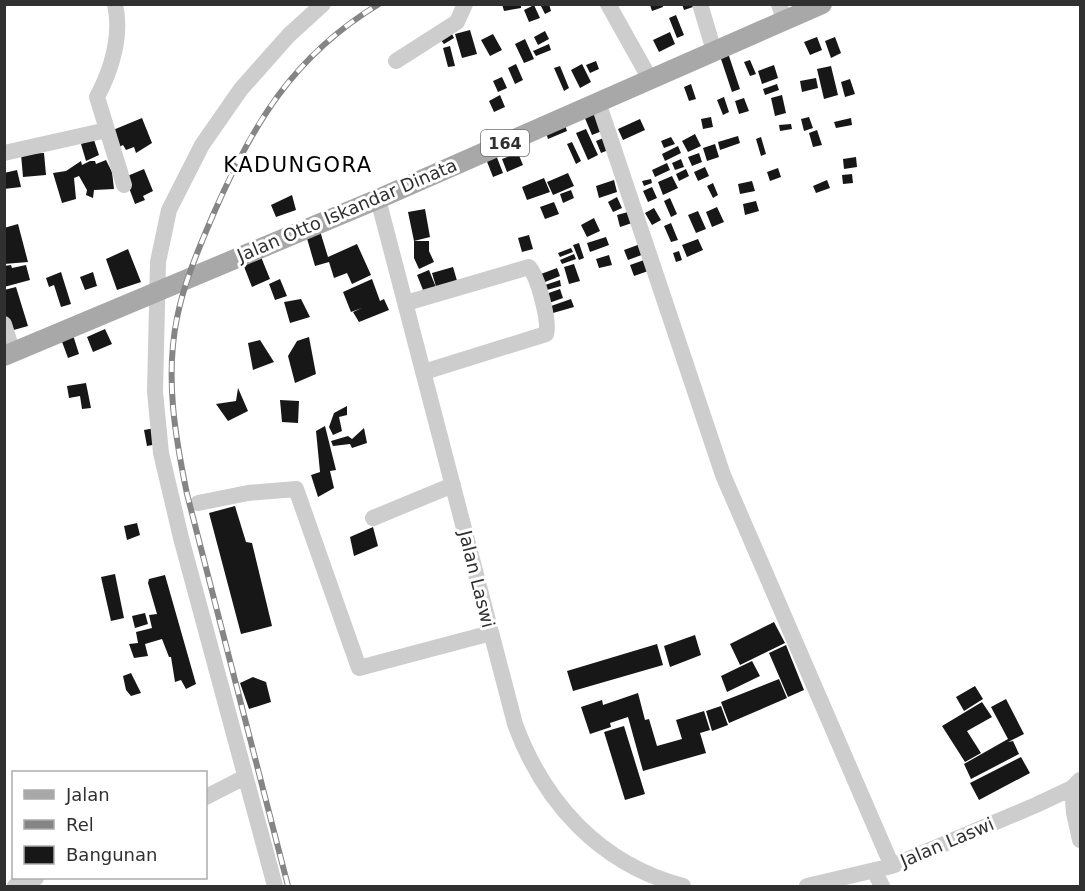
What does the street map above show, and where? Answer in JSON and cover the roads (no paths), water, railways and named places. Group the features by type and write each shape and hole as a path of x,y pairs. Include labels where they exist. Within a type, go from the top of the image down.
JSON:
{"main road":[{"name":"Jalan Otto Iskandar Dinata","path":"9,355 378,199 714,51 782,12 822,4"}],"street":[{"path":"115,4 118,19 110,72 97,97 124,185"},
{"path":"275,886 181,538 161,453 155,392 159,249 169,210 202,145 241,89 289,35 323,4"},
{"path":"396,61 457,22 465,4"},
{"path":"608,4 650,79"},
{"path":"700,4 714,51"},
{"path":"598,102 723,475 892,866"},
{"path":"4,153 107,130"},
{"name":"Jalan Laswi","path":"378,199 491,633 518,733 528,759 548,788 597,845 643,872 683,886"},
{"path":"406,303 530,267 547,321 546,334 424,372"},
{"path":"4,324 9,355"},
{"path":"373,518 453,485"},
{"path":"198,504 248,493 296,489 359,668 491,633"},
{"path":"207,796 245,777"},
{"path":"1076,784 1080,840"},
{"name":"Jalan Laswi","path":"807,886 892,866 1076,784"},
{"path":"874,870 882,886"},
{"path":"15,886 33,879"}],"railway":[{"path":"288,886 187,494 173,406 173,340 180,305 197,253 228,182 260,122 278,95 322,46 379,4"}],"district":[{"name":"KADUNGORA","path":"298,165"}]}
